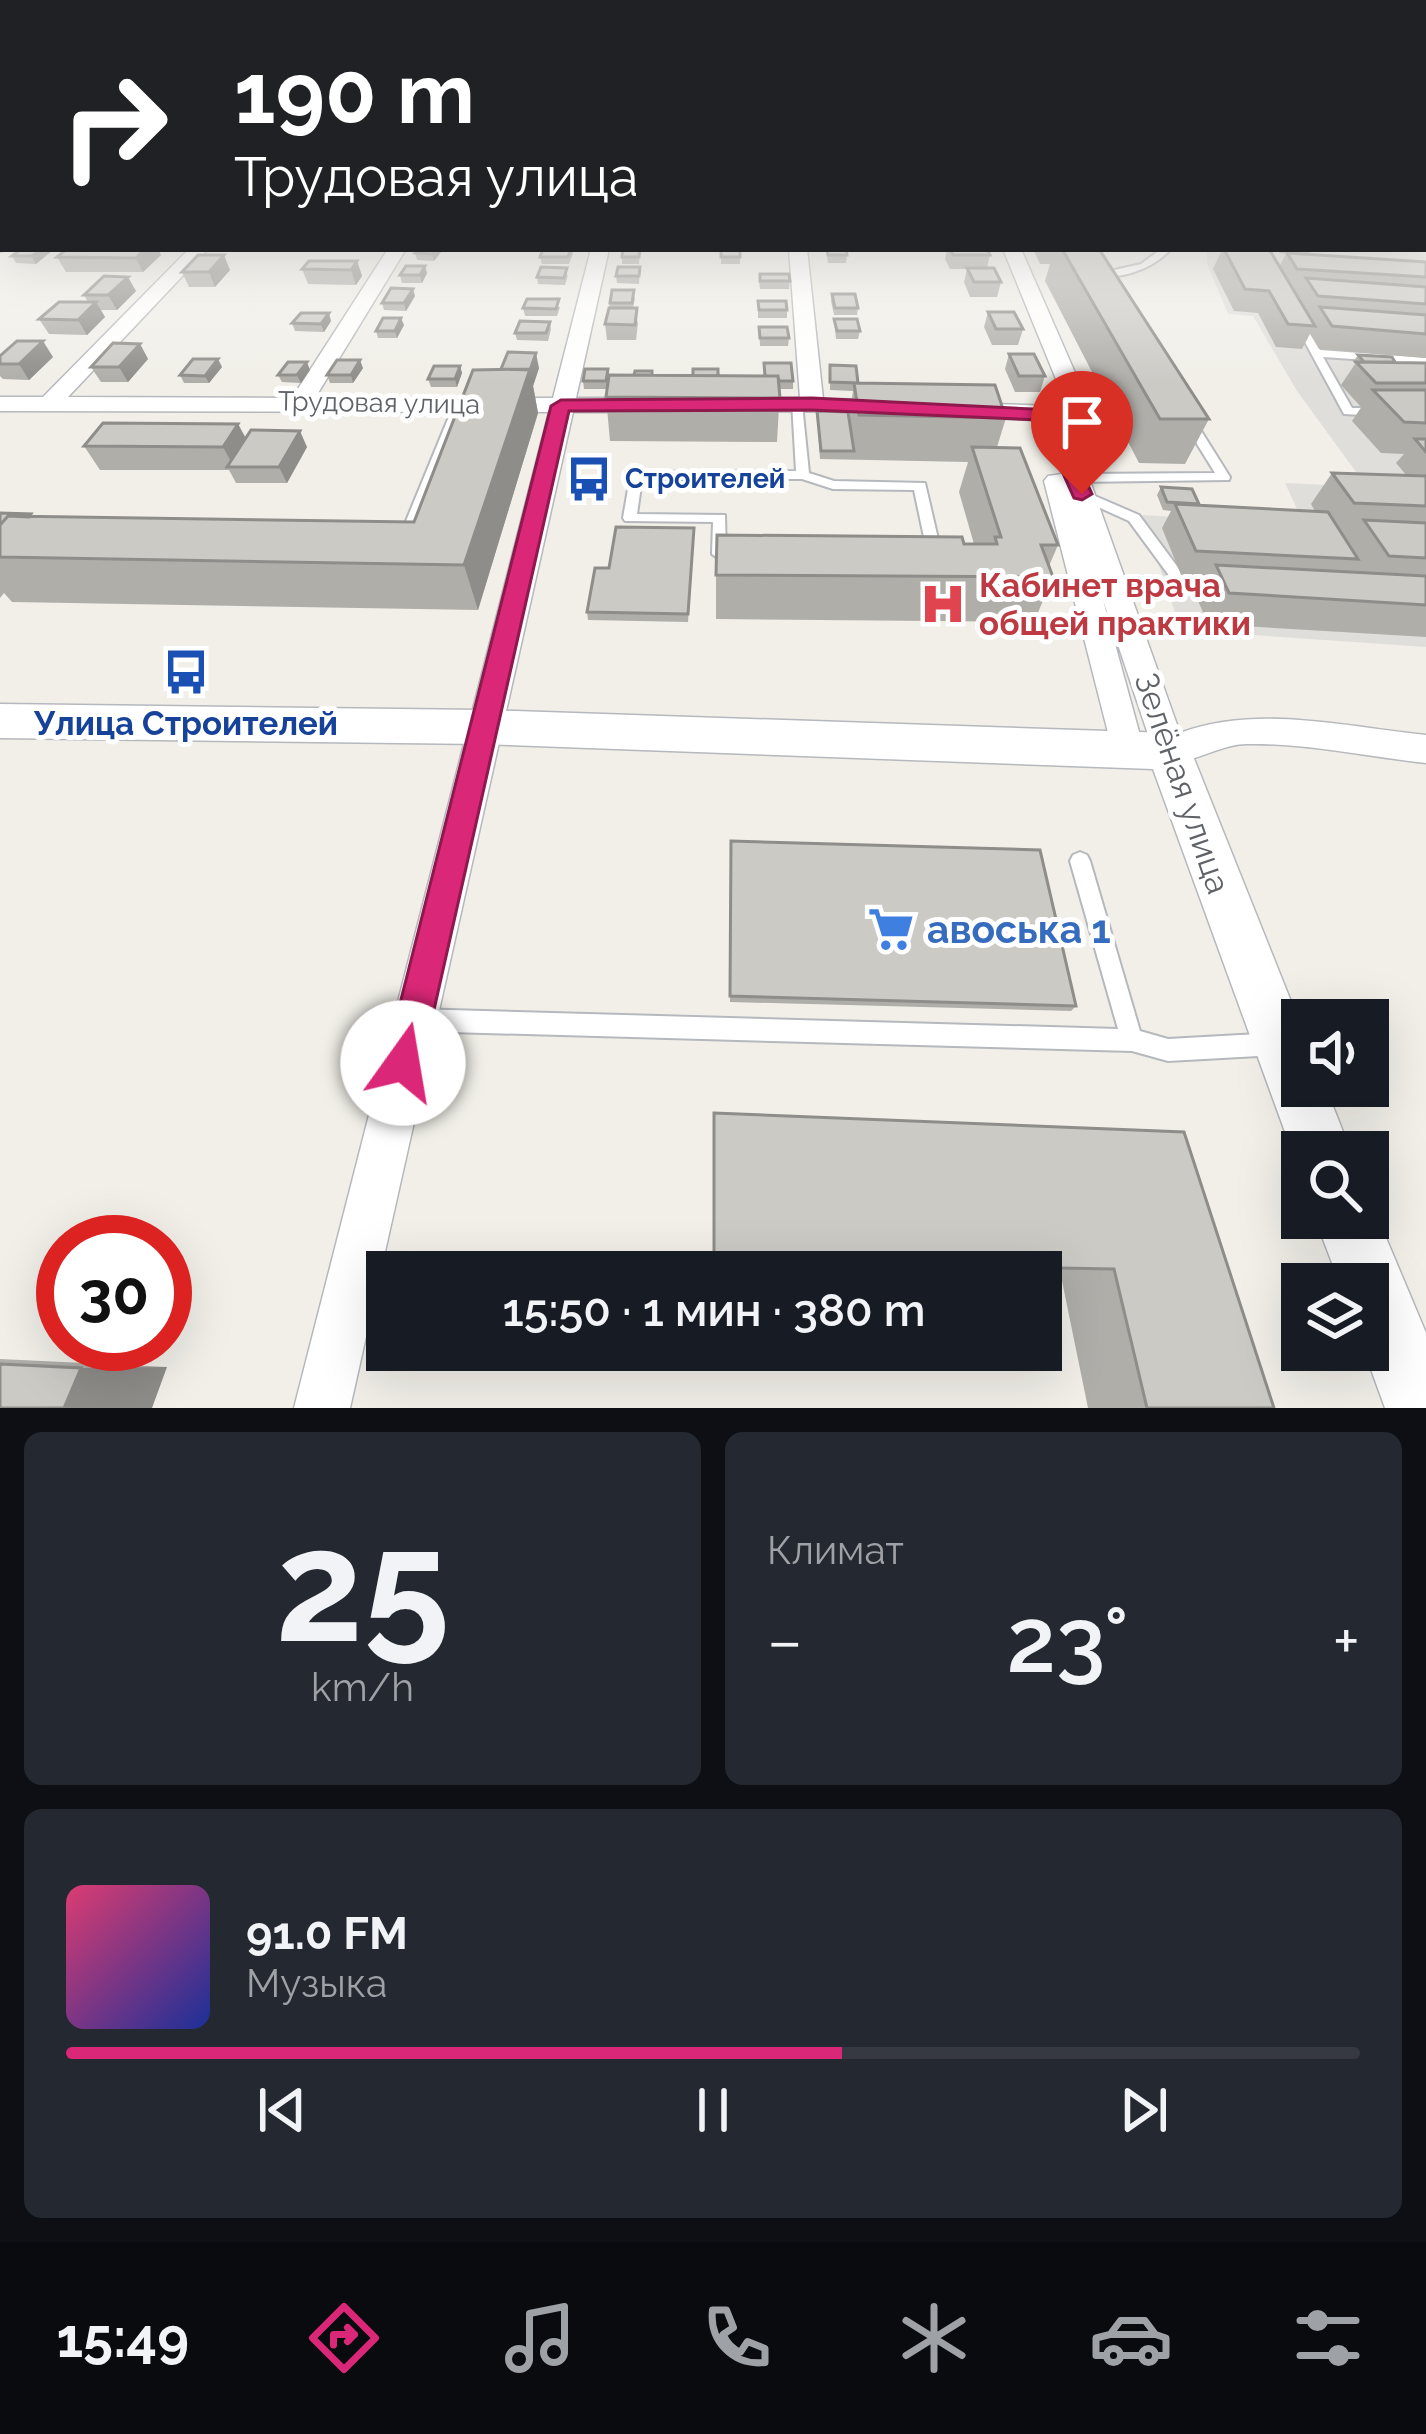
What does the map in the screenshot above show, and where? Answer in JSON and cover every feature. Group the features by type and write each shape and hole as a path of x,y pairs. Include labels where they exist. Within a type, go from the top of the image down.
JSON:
{"street":[{"path":"49,404 196,252"},
{"path":"301,402 395,252"},
{"path":"322,1408 599,252"},
{"path":"798,252 804,404"},
{"path":"1015,252 1033,274 1072,399 1064,414 1046,414"},
{"name":"Трудовая улица","path":"0,404 804,404 1046,414"},
{"name":"Зелёная улица","path":"1046,414 1079,486 1148,751"},
{"name":"Зелёная улица","path":"1046,414 1055,476 1148,751 1313,1131"},
{"path":"0,721 482,727 1148,751 1247,730 1426,749"},
{"path":"1355,1239 1421,1408"}],"lane":[{"path":"1079,274 1094,268 1119,274 1157,261 1164,252"},
{"path":"1094,268 1110,295"},
{"path":"1321,325 1297,317 1348,412 1387,412"},
{"path":"1314,353 1426,361"},
{"path":"1079,486 1223,478 1173,396"},
{"path":"379,546 402,546 459,404"},
{"path":"803,476 804,404"},
{"path":"741,554 719,554 720,518 630,518 636,475 803,476 833,485 920,486 935,558 914,558"},
{"path":"1079,486 1134,518 1181,582 1251,587"},
{"path":"1080,861 1132,1040"},
{"path":"413,1020 1132,1040 1168,1050 1279,1044"}],"shaded area":[{"path":"1207,252 1426,252 1426,647 1181,630 1142,515 1304,524 1285,483 1367,487 1297,391 1253,316 1228,314"}],"building":[{"path":"63,252 142,252 136,258 57,257"},
{"path":"542,252 570,252 568,257 540,257"},
{"path":"721,252 740,252 740,257 721,257"},
{"path":"952,252 990,255 953,255"},
{"path":"1064,252 1101,252 1209,419 1160,419"},
{"path":"1226,252 1271,252 1315,326 1288,324 1269,291 1245,289"},
{"path":"1287,253 1426,262 1426,277 1297,269"},
{"path":"198,255 224,255 209,272 182,272"},
{"path":"309,261 357,261 351,270 302,269"},
{"path":"406,266 425,266 420,275 400,275"},
{"path":"541,267 567,268 564,278 537,277"},
{"path":"618,267 640,267 639,276 616,276"},
{"path":"967,268 994,268 1001,282 974,282"},
{"path":"760,274 789,274 790,281 760,281"},
{"path":"104,276 128,277 108,295 84,295"},
{"path":"1306,278 1426,287 1426,304 1318,296"},
{"path":"391,288 413,289 404,303 382,303"},
{"path":"612,290 634,290 632,303 610,303"},
{"path":"832,294 855,294 858,308 835,308"},
{"path":"527,299 559,299 556,309 523,308"},
{"path":"758,301 786,301 787,310 759,310"},
{"path":"59,302 96,302 78,320 39,319"},
{"path":"1320,307 1426,315 1426,334 1332,326"},
{"path":"609,308 637,308 635,325 605,324"},
{"path":"988,312 1014,312 1023,329 996,329"},
{"path":"301,313 329,313 321,324 292,323"},
{"path":"383,318 401,318 395,331 376,331"},
{"path":"834,319 857,319 860,331 837,331"},
{"path":"520,321 550,322 546,333 515,333"},
{"path":"759,327 787,327 789,338 760,338"},
{"path":"17,341 43,341 19,364 0,364 0,356"},
{"path":"113,343 140,344 119,367 91,367"},
{"path":"508,352 536,353 530,370 501,369"},
{"path":"1009,354 1034,354 1045,376 1019,376"},
{"path":"1358,355 1392,357 1395,362 1364,362"},
{"path":"193,359 218,359 205,376 180,375"},
{"path":"337,360 360,360 351,375 327,375"},
{"path":"288,362 307,362 297,375 278,375"},
{"path":"1356,362 1426,363 1426,383 1376,383"},
{"path":"764,363 791,363 793,381 765,376"},
{"path":"830,365 856,366 858,383 830,382"},
{"path":"434,366 460,366 455,379 428,379"},
{"path":"530,369 464,565 0,557 0,525 8,516 414,522 473,370"},
{"path":"585,369 608,369 606,381 583,381"},
{"path":"693,369 718,369 718,376 693,376"},
{"path":"609,375 778,376 780,398 606,397"},
{"path":"854,383 995,385 1006,418 859,415"},
{"path":"1373,390 1426,390 1426,423 1404,422"},
{"path":"817,411 848,412 854,451 821,451"},
{"path":"103,423 238,424 223,447 84,446"},
{"path":"251,430 300,431 279,467 227,467"},
{"path":"972,447 1020,448 1058,545 1041,545 1053,577 716,575 717,535 962,537 964,544 997,544 995,537 1001,537"},
{"path":"1332,473 1426,476 1426,506 1354,503"},
{"path":"1161,487 1192,489 1199,504 1167,502"},
{"path":"1175,504 1328,512 1358,559 1196,551"},
{"path":"0,513 31,514 8,516 0,525"},
{"path":"1364,520 1426,523 1426,558 1389,556"},
{"path":"616,527 694,528 688,614 587,612 595,568 609,568"},
{"path":"1216,565 1426,576 1426,605 1229,593"},
{"name":"авоська 1","path":"731,841 1040,850 1076,1006 730,996"},
{"path":"714,1113 1184,1132 1274,1408 1147,1408 1114,1269 1062,1268 1062,1251 714,1251"},
{"path":"0,1364 36,1366 36,1371 80,1371 64,1408 0,1408"}],"place":[{"name":"Строителей","path":"589,479"},
{"name":"Кабинет врача общей практики","path":"943,604"},
{"name":"Улица Строителей","path":"186,672"},
{"name":"авоська 1","path":"891,929"}],"route":[{"path":"403,1063 561,406 812,404 1046,414 1082,494"}]}
